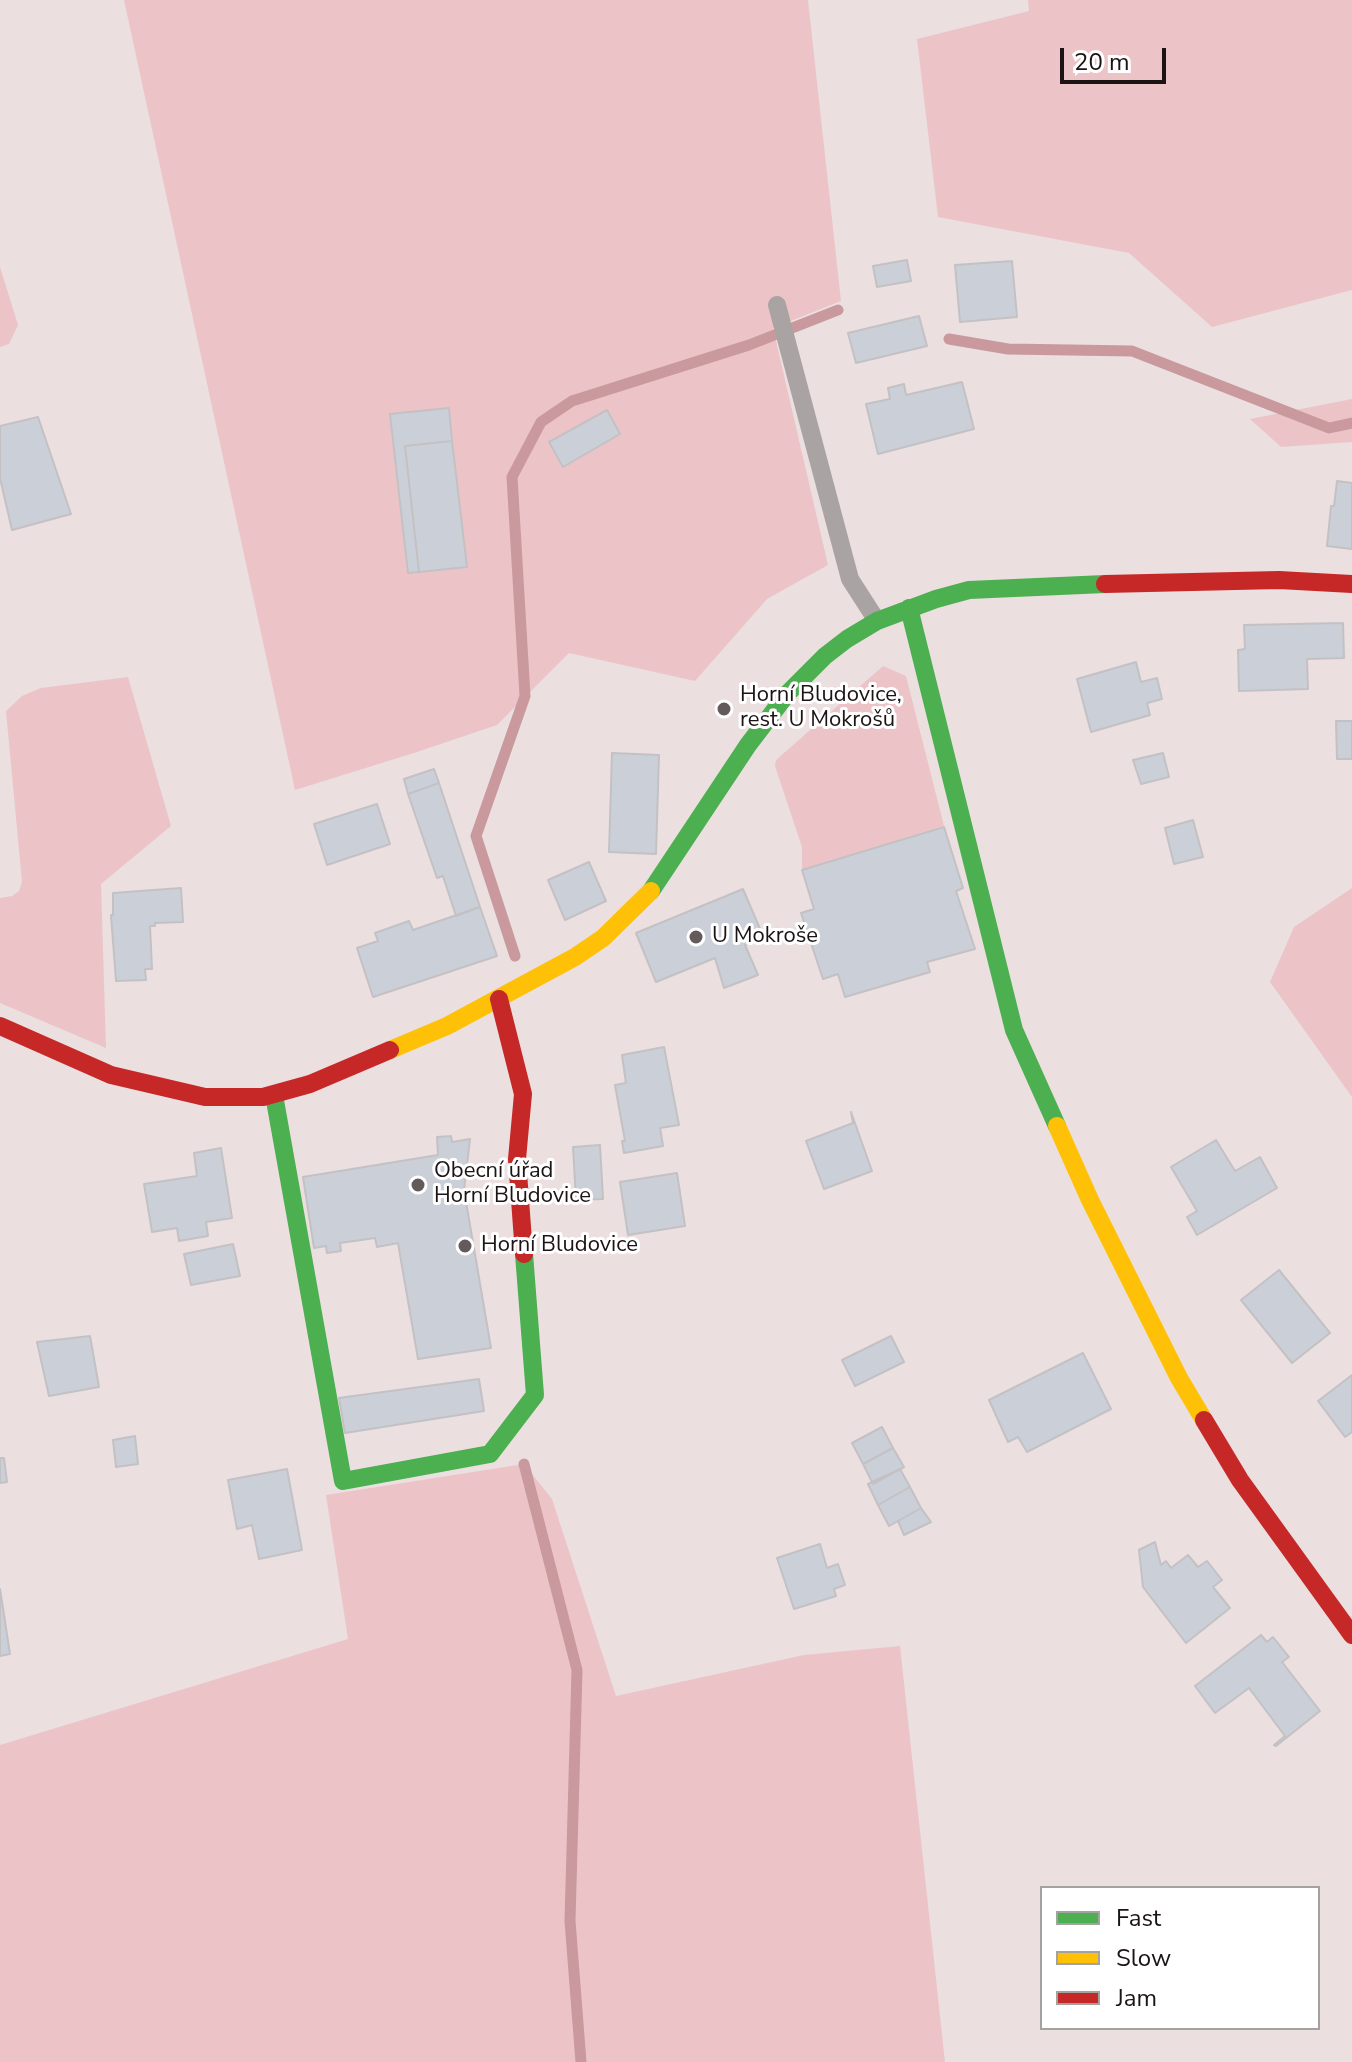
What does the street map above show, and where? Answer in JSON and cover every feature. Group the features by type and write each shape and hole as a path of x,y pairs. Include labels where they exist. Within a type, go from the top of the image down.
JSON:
{"street":[{"path":"0,1026 111,1075 162,1089 239,1099 274,1095 310,1084 447,1026 585,951 603,938 646,898 771,714 825,656 853,634 877,621 969,590 1029,585 1279,580 1352,584"},
{"path":"909,608 1014,1030 1090,1200 1179,1378 1240,1480 1352,1635"},
{"path":"274,1095 343,1481 490,1454 535,1395 517,1159 523,1094 499,999"}],"lane":[{"path":"780,313 850,579 877,621"}],"shaded area":[{"path":"124,0 808,0 841,301 773,328 828,565 767,599 695,681 569,653 497,725 295,790"},
{"path":"1028,0 1352,0 1352,290 1212,327 1129,253 938,217 917,39 1029,11"},
{"path":"0,267 18,325 9,344 0,347"},
{"path":"1352,399 1352,442 1281,447 1250,419"},
{"path":"883,666 906,676 944,826 802,870 802,847 775,766 776,760"},
{"path":"128,677 171,826 101,884 106,1048 0,1003 0,898 19,891 22,882 6,711 22,696 41,688"},
{"path":"1352,888 1352,1097 1270,982 1294,927"},
{"path":"524,1464 552,1499 616,1696 804,1655 900,1646 945,2062 0,2062 0,1745 348,1639 326,1495"}],"building":[{"path":"907,260 911,281 877,287 873,266"},
{"path":"1012,261 1017,317 960,322 955,265"},
{"path":"919,316 927,346 856,363 848,333"},
{"path":"962,382 974,429 878,454 866,404 890,399 888,388 904,384 906,395"},
{"path":"449,408 452,441 405,446 419,572 408,573 390,414"},
{"path":"607,410 620,434 563,467 549,442"},
{"path":"38,417 71,514 12,530 0,478 0,426"},
{"path":"452,441 467,567 419,572 405,446"},
{"path":"1337,481 1352,483 1352,549 1327,546"},
{"path":"1343,623 1344,658 1307,659 1308,689 1239,691 1238,650 1245,649 1244,625"},
{"path":"1136,662 1141,682 1157,678 1162,699 1147,703 1150,715 1091,732 1077,679"},
{"path":"1336,721 1352,721 1352,759 1337,759"},
{"path":"612,753 659,755 656,854 609,852"},
{"path":"1163,753 1169,777 1141,784 1133,760"},
{"path":"434,769 439,783 408,794 404,779"},
{"path":"439,783 480,907 456,916 443,876 437,878 408,794"},
{"path":"377,804 390,844 327,865 314,824"},
{"path":"1193,820 1203,857 1174,864 1165,828"},
{"path":"944,827 963,888 956,891 975,949 927,962 930,972 845,997 838,974 823,979 801,913 814,909 802,870"},
{"path":"589,862 606,901 565,920 548,880"},
{"path":"181,888 183,922 150,926 152,969 145,969 146,980 116,981 111,915 113,893"},
{"path":"743,889 764,938 745,945 758,975 724,988 715,958 656,982 636,933"},
{"path":"480,907 497,956 373,997 357,948 378,941 375,933 409,921 413,930"},
{"path":"664,1047 679,1125 660,1128 663,1146 624,1153 622,1141 625,1141 615,1085 626,1083 622,1055"},
{"path":"851,1112 872,1171 824,1189 806,1141 853,1123"},
{"path":"451,1136 452,1142 470,1139 464,1190 491,1348 418,1359 398,1243 377,1247 375,1238 340,1243 341,1251 327,1253 326,1246 314,1248 303,1177 438,1155 437,1137"},
{"path":"1216,1140 1235,1171 1260,1157 1277,1188 1197,1235 1187,1217 1197,1211 1171,1167"},
{"path":"600,1145 603,1199 576,1200 573,1147"},
{"path":"221,1148 232,1218 206,1222 208,1236 179,1241 177,1228 152,1232 144,1184 197,1176 194,1153"},
{"path":"677,1173 685,1226 628,1235 620,1182"},
{"path":"233,1244 240,1276 191,1285 184,1254"},
{"path":"1279,1270 1330,1333 1292,1363 1241,1300"},
{"path":"90,1336 99,1387 49,1396 37,1342"},
{"path":"891,1336 904,1362 855,1386 842,1360"},
{"path":"1083,1353 1111,1409 1027,1452 1018,1437 1008,1442 989,1400"},
{"path":"1352,1375 1352,1432 1345,1437 1318,1401"},
{"path":"479,1379 484,1411 345,1433 339,1398"},
{"path":"882,1427 893,1448 863,1464 852,1443"},
{"path":"135,1436 138,1464 116,1467 113,1440"},
{"path":"893,1448 904,1467 873,1484 863,1464"},
{"path":"0,1458 4,1458 7,1482 0,1483"},
{"path":"287,1469 302,1550 259,1559 252,1525 237,1529 228,1480"},
{"path":"900,1469 910,1487 878,1505 868,1484"},
{"path":"910,1487 921,1508 889,1526 878,1505"},
{"path":"921,1508 931,1522 904,1535 898,1521"},
{"path":"1155,1542 1161,1565 1166,1561 1171,1568 1188,1555 1198,1567 1207,1561 1222,1580 1213,1587 1230,1608 1186,1643 1143,1587 1139,1550"},
{"path":"820,1544 827,1568 838,1564 845,1585 834,1589 836,1596 794,1609 777,1558"},
{"path":"0,1589 10,1654 0,1656"},
{"path":"1261,1635 1267,1642 1273,1637 1289,1657 1282,1662 1320,1711 1276,1746 1285,1736 1249,1688 1215,1713 1195,1686"}],"waterway":[{"path":"515,956 476,836 525,696 512,477 541,422 572,401 749,345 838,310"},
{"path":"949,339 1008,349 1132,351 1329,428 1352,423"},
{"path":"524,1464 577,1670 570,1921 581,2062"}],"traffic: fast":[{"path":"651,891 748,745 787,694 847,639 877,621 969,590 1105,584"},
{"path":"909,608 1014,1030 1057,1126"},
{"path":"274,1095 343,1481 490,1454 535,1395 524,1254"}],"traffic: slow":[{"path":"390,1050 447,1026 575,957 603,938 651,891"},
{"path":"1057,1126 1090,1200 1179,1378 1204,1420"}],"traffic: jam":[{"path":"1105,584 1279,580 1352,584"},
{"path":"499,999 523,1094 517,1159 524,1254"},
{"path":"0,1026 111,1075 205,1097 263,1097 310,1084 390,1050"},
{"path":"1204,1420 1240,1480 1352,1635"}],"place":[{"name":"Horní Bludovice, rest. U Mokrošů","path":"724,709"},
{"name":"U Mokroše","path":"696,937"},
{"name":"Obecní úřad Horní Bludovice","path":"418,1185"},
{"name":"Horní Bludovice","path":"465,1246"}]}
